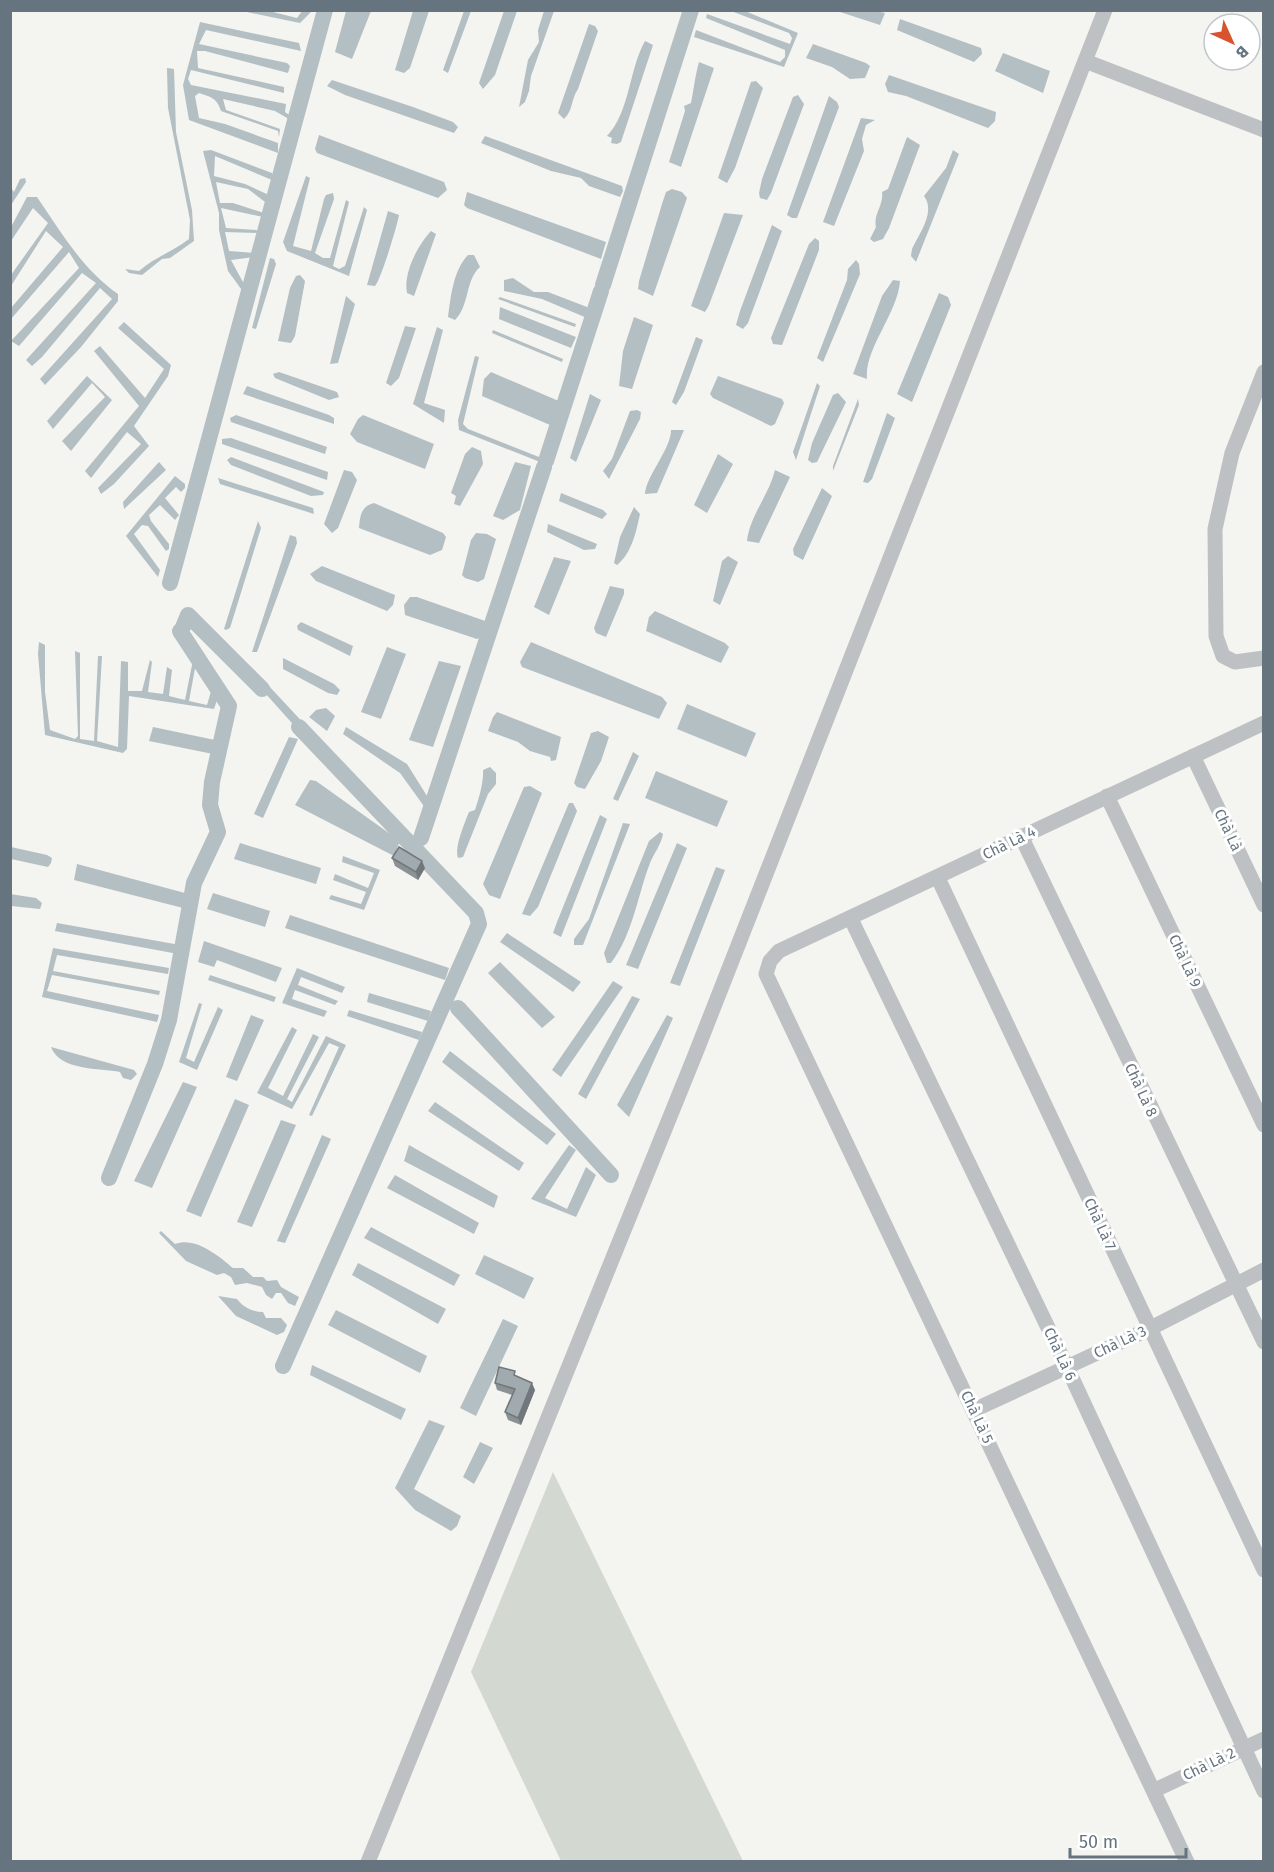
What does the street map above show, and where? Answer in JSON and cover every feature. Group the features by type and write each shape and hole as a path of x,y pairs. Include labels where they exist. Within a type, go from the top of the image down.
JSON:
{"street":[{"path":"368,1862 694,1055 1105,10"},
{"path":"1085,61 1263,129"},
{"path":"1263,372 1232,453 1215,529 1216,636 1223,656 1235,662 1263,658"},
{"name":"Chà Là 4","path":"766,974 770,961 779,951 939,878 1021,836 1263,723"},
{"name":"Chà Là","path":"1193,756 1263,905"},
{"name":"Chà Là 9","path":"1107,796 1263,1125"},
{"name":"Chà Là 8","path":"1021,836 1263,1342"},
{"name":"Chà Là 7","path":"939,878 1263,1570"},
{"name":"Chà Là 6","path":"851,919 1067,1367 1263,1791"},
{"name":"Chà Là 5","path":"766,974 1155,1790 1186,1862"},
{"name":"Chà Là 3","path":"974,1410 1149,1329 1263,1270"},
{"name":"Chà Là 2","path":"1155,1790 1263,1738"}],"shaded area":[{"path":"242,11 269,11 297,18 302,11 312,11 300,23"},
{"path":"346,11 371,11 352,59 335,52"},
{"path":"413,11 429,11 410,68 404,73 395,70"},
{"path":"464,11 471,11 448,73 443,70"},
{"path":"504,11 517,11 495,75 483,89 479,83"},
{"path":"544,11 554,11 531,76 525,102 519,107 528,60 539,42 538,30"},
{"path":"731,11 745,11 798,33 784,67 694,37 696,30 780,62 785,57 785,50 706,18 707,14 790,44 792,38 789,33"},
{"path":"837,11 876,11 885,13 880,25"},
{"path":"900,19 981,48 982,54 974,62 897,30"},
{"path":"200,22 299,43 301,51 206,30 199,44 287,63 290,66 288,73 205,51 197,51 198,68 284,87 284,93 191,70 188,79 191,85 286,104 285,112 295,119 294,122 275,111 223,99 226,110 280,129 279,137 278,131 221,111 218,103 210,97 199,93 195,96 199,118 225,124 278,143 278,153 189,120 183,85"},
{"path":"589,24 595,26 598,31 571,109 564,119 558,113"},
{"path":"645,41 653,45 621,142 611,143 612,138 607,136 615,126 625,103"},
{"path":"813,44 866,63 870,66 865,78 850,79 832,67 806,58"},
{"path":"1003,53 1050,71 1043,93 995,71"},
{"path":"699,62 714,68 681,167 669,162 685,111 684,106 691,103"},
{"path":"167,68 174,69 176,132 192,210 194,241 170,258 162,259 142,275 129,273 125,269 139,271 189,239 190,220 168,108"},
{"path":"889,75 996,112 995,121 988,128 906,96 888,92 885,84"},
{"path":"332,80 413,107 453,122 458,127 454,133 345,95 327,86"},
{"path":"756,81 763,88 735,168 727,183 718,178 751,82"},
{"path":"798,95 804,104 771,193 767,200 760,198 762,179 793,97"},
{"path":"829,96 837,102 839,107 797,218 792,218 787,215"},
{"path":"861,118 875,120 866,125 862,139 864,151 834,226 823,222"},
{"path":"319,135 444,182 447,190 438,198 317,153 315,149"},
{"path":"485,136 622,186 623,191 620,197 589,186 581,178 551,171 481,143"},
{"path":"907,137 920,145 889,228 883,239 874,242 870,239 876,227 875,222 882,192 888,189"},
{"path":"211,150 272,173 274,177 272,180 215,156 214,176 245,184 269,195 265,202 248,189 216,182 220,203 233,203 264,213 263,217 221,208 226,228 256,230 260,233 225,232 229,251 255,253 254,257 231,260 244,284 244,293 228,271 219,230 219,213 203,151"},
{"path":"953,150 959,154 916,262 911,256 927,216 927,202 924,196 946,168"},
{"path":"306,176 310,178 293,246 311,251 324,199 326,195 333,193 334,199 315,253 323,258 330,258 346,200 349,202 333,266 339,269 345,266 364,207 367,210 349,276 287,251 283,242"},
{"path":"25,178 26,182 11,205 11,188 14,192 20,179"},
{"path":"672,189 682,192 687,198 653,296 638,289 639,281 666,192"},
{"path":"467,192 606,242 601,259 467,208 464,205"},
{"path":"27,197 37,197 83,262 118,294 118,301 81,347 45,385 40,379 112,299 100,288 42,357 32,366 26,360 96,283 82,273 19,346 11,341 79,268 69,252 11,319 11,308 63,247 46,231 11,286 11,275 48,223 33,208 11,241 11,227"},
{"path":"388,211 399,215 395,230 378,281 375,286 367,285"},
{"path":"724,213 743,215 705,312 691,306"},
{"path":"772,225 782,231 748,323 743,329 736,325"},
{"path":"431,231 436,234 414,296 407,293 409,268 421,244"},
{"path":"815,238 819,241 819,250 782,345 773,344 771,338 809,244"},
{"path":"468,255 474,255 480,267 475,272 463,307 455,320 448,317 452,292 459,268"},
{"path":"270,258 274,259 276,264 256,329 252,328"},
{"path":"856,260 860,274 823,362 817,358 847,280 848,269"},
{"path":"300,275 305,281 295,336 291,343 278,341 290,288 296,276"},
{"path":"513,278 534,292 548,292 587,307 587,318 542,299 504,291 504,280"},
{"path":"893,280 900,281 898,293 867,367 867,379 853,374 882,296"},
{"path":"939,293 948,297 951,305 912,402 897,394"},
{"path":"346,296 355,304 338,363 330,364"},
{"path":"500,297 576,324 575,327 498,299"},
{"path":"500,307 576,337 571,348 499,319"},
{"path":"634,317 653,325 632,389 619,386 623,351"},
{"path":"124,322 171,365 168,376 134,426 149,446 114,484 101,494 98,488 141,444 127,432 91,478 85,471 139,406 94,351 100,346 145,398 164,369 118,328"},
{"path":"405,326 416,328 399,378 391,386 386,383"},
{"path":"437,327 443,330 424,403 445,410 444,423 413,404"},
{"path":"493,330 563,359 562,362 492,333"},
{"path":"696,337 703,340 684,392 676,405 672,402"},
{"path":"475,356 479,357 463,424 468,429 539,457 540,462 459,430 458,420"},
{"path":"279,372 337,392 339,397 329,400 275,378 273,374"},
{"path":"491,372 561,402 558,417 550,425 482,396 484,379"},
{"path":"87,376 112,400 71,451 62,441 105,397 92,383 53,429 47,421"},
{"path":"718,376 782,399 784,403 775,424 771,426 713,398 710,394"},
{"path":"817,383 820,386 796,460 793,452"},
{"path":"247,386 329,415 334,418 334,424 243,394"},
{"path":"838,393 846,402 817,462 812,463 808,460 812,443 833,395"},
{"path":"590,394 601,400 576,462 570,458"},
{"path":"858,399 859,405 833,471 833,466"},
{"path":"630,411 641,412 640,419 609,479 603,471 612,459"},
{"path":"887,413 895,418 872,479 868,483 863,482"},
{"path":"236,415 327,447 325,454 231,422 230,418"},
{"path":"363,415 434,444 425,469 357,442 350,434 358,419"},
{"path":"671,430 684,430 657,493 645,494 649,479 667,445"},
{"path":"231,438 328,472 327,480 222,444 222,439"},
{"path":"472,447 481,451 483,464 460,506 454,504 456,496 451,493 465,454"},
{"path":"718,454 733,464 707,513 694,505"},
{"path":"231,457 324,492 323,495 311,496 231,465 227,460"},
{"path":"159,462 166,470 124,509 123,502"},
{"path":"515,462 531,466 520,510 503,520 493,516"},
{"path":"344,470 352,472 357,480 338,528 332,533 324,524"},
{"path":"775,470 790,477 759,543 747,541 752,522"},
{"path":"175,476 185,484 185,488 181,492 176,487 165,498 179,515 175,520 160,505 149,515 169,544 169,549 166,551 148,526 142,525 134,534 160,570 158,577 126,536"},
{"path":"218,478 313,508 314,514 220,484"},
{"path":"822,488 832,496 803,560 794,555 793,549"},
{"path":"561,493 603,510 607,514 602,519 559,501"},
{"path":"374,503 443,533 446,537 442,550 430,555 359,528 364,509"},
{"path":"634,507 640,514 635,535 630,548 617,565 614,563 620,537"},
{"path":"258,521 261,528 230,628 226,630 224,629"},
{"path":"548,524 597,544 595,549 584,550 547,532"},
{"path":"476,533 487,534 496,539 484,579 478,582 462,575 471,540"},
{"path":"290,535 296,537 297,543 257,652 252,652"},
{"path":"728,556 738,562 720,605 713,601 722,561"},
{"path":"554,557 571,561 549,615 534,607"},
{"path":"322,566 395,595 393,605 387,611 316,581 310,574"},
{"path":"610,586 624,589 624,594 606,637 596,633 594,628"},
{"path":"410,597 417,597 488,622 489,628 485,636 477,639 405,615 404,605"},
{"path":"655,611 725,643 729,647 721,663 646,631 649,617"},
{"path":"301,622 353,646 350,656 298,630 297,626"},
{"path":"39,642 45,645 45,692 50,730 75,739 78,736 75,651 80,653 80,739 94,741 98,656 102,656 97,741 118,747 121,661 128,662 128,691 142,691 150,660 152,662 148,692 163,694 167,667 172,670 169,696 185,700 193,660 196,663 189,701 207,705 212,688 218,697 214,709 129,696 127,749 123,753 45,735"},
{"path":"531,642 662,697 667,703 659,719 522,667 520,662"},
{"path":"387,647 406,654 381,719 361,712"},
{"path":"283,658 334,684 340,690 337,695 328,693 283,669"},
{"path":"439,661 461,666 433,747 409,740"},
{"path":"253,669 309,729 316,740 313,743 308,741 247,673"},
{"path":"687,704 756,733 746,757 677,729"},
{"path":"326,708 335,716 327,731 309,717 316,710"},
{"path":"497,712 561,737 556,760 551,761 550,757 530,751 518,742 488,731"},
{"path":"153,727 215,740 213,754 149,741"},
{"path":"346,727 407,764 432,804 426,809 400,773 343,734"},
{"path":"598,731 609,737 601,761 585,789 577,787 574,783 591,733"},
{"path":"289,737 298,739 263,818 254,814"},
{"path":"633,752 639,756 618,801 613,799"},
{"path":"490,767 496,773 496,784 488,794 463,857 458,858 457,848 460,835 469,812 475,810 481,790 483,770"},
{"path":"656,771 728,801 717,827 645,798"},
{"path":"310,780 316,781 400,841 394,856 295,805"},
{"path":"530,786 542,793 500,899 489,895 483,884 524,787"},
{"path":"569,803 573,803 577,811 538,907 530,916 522,914"},
{"path":"600,815 607,819 561,937 553,933"},
{"path":"623,823 630,824 583,945 574,945 574,939 589,919"},
{"path":"660,832 663,834 662,838 650,863 630,928 611,963 607,963 604,953 649,841"},
{"path":"240,843 321,868 316,884 234,859"},
{"path":"677,843 687,848 638,969 626,965"},
{"path":"11,847 47,855 52,858 51,863 48,867 11,859"},
{"path":"343,856 380,870 364,910 329,899 331,895 361,904 366,892 333,880 335,874 368,888 374,873 342,862"},
{"path":"77,864 185,893 183,908 74,880"},
{"path":"716,867 725,870 680,986 670,983"},
{"path":"213,893 270,911 265,927 207,909"},
{"path":"10,894 36,898 42,903 40,909 11,906"},
{"path":"290,915 449,968 445,980 285,928"},
{"path":"57,923 180,945 178,954 55,931"},
{"path":"507,933 581,982 573,992 500,942"},
{"path":"204,941 282,968 276,982 217,960 214,967 198,962"},
{"path":"53,948 169,968 168,974 57,955 53,971 160,991 159,995 52,975 47,991 159,1015 157,1022 42,997"},
{"path":"500,962 555,1017 542,1028 488,973"},
{"path":"297,968 345,987 342,993 301,977 298,985 338,1001 335,1005 295,990 292,999 327,1011 324,1017 282,1003"},
{"path":"210,975 276,997 274,1002 208,980"},
{"path":"613,981 623,987 561,1077 552,1070"},
{"path":"369,993 431,1011 428,1021 367,1002"},
{"path":"632,996 640,999 586,1099 578,1094"},
{"path":"199,1003 202,1004 186,1058 194,1062 218,1007 223,1010 197,1070 179,1062"},
{"path":"349,1010 422,1032 419,1040 347,1016"},
{"path":"251,1015 264,1020 237,1081 226,1077"},
{"path":"667,1015 673,1018 629,1117 617,1105"},
{"path":"292,1027 297,1030 268,1088 283,1096 313,1034 319,1037 287,1099 292,1102 326,1036 346,1045 312,1116 309,1115 339,1047 329,1043 292,1109 257,1093"},
{"path":"51,1047 134,1070 137,1074 131,1080 123,1078 120,1072 81,1067 63,1060"},
{"path":"450,1051 556,1134 547,1145 442,1062"},
{"path":"183,1082 197,1087 152,1188 134,1181"},
{"path":"235,1099 249,1105 201,1217 186,1211"},
{"path":"435,1102 524,1163 519,1171 428,1111"},
{"path":"281,1120 296,1125 252,1227 237,1222"},
{"path":"322,1135 331,1139 285,1243 277,1241"},
{"path":"409,1145 498,1196 494,1208 404,1161"},
{"path":"569,1145 576,1150 545,1198 567,1209 586,1167 596,1175 576,1217 531,1199"},
{"path":"395,1175 479,1223 474,1234 387,1188"},
{"path":"371,1227 460,1275 454,1286 364,1238"},
{"path":"161,1231 175,1244 191,1243 206,1248 233,1268 243,1268 253,1277 263,1277 267,1281 277,1280 281,1287 299,1297 295,1306 288,1303 281,1293 276,1293 272,1299 266,1295 262,1287 247,1283 235,1285 231,1277 224,1273 217,1275 186,1261 159,1233"},
{"path":"484,1255 534,1278 524,1299 475,1274"},
{"path":"358,1263 446,1309 438,1324 352,1275"},
{"path":"218,1296 237,1299 248,1308 263,1312 266,1318 281,1318 287,1325 284,1332 277,1335 236,1316"},
{"path":"336,1310 427,1356 420,1373 328,1325"},
{"path":"503,1319 518,1326 476,1416 460,1408"},
{"path":"312,1365 406,1409 401,1420 310,1375"},
{"path":"429,1420 445,1426 414,1489 461,1516 457,1526 451,1531 415,1510 395,1488"},
{"path":"480,1442 493,1448 474,1484 463,1477"},
{"path":"553,1472 743,1861 561,1861 471,1672"}],"building":[{"path":"399,847 422,861 416,872 392,858"},
{"path":"499,1367 515,1371 514,1375 532,1383 518,1418 505,1412 515,1389 495,1383"}],"waterway":[{"path":"170,583 325,10"},
{"path":"603,285 691,10"},
{"path":"546,461 601,291"},
{"path":"421,838 544,467"},
{"path":"183,627 188,615 262,689"},
{"path":"109,1178 155,1064 169,1020 194,883 218,832 210,805 212,782 229,706 180,631"},
{"path":"283,1366 479,924 476,913 299,727"},
{"path":"458,1008 611,1175"}]}
